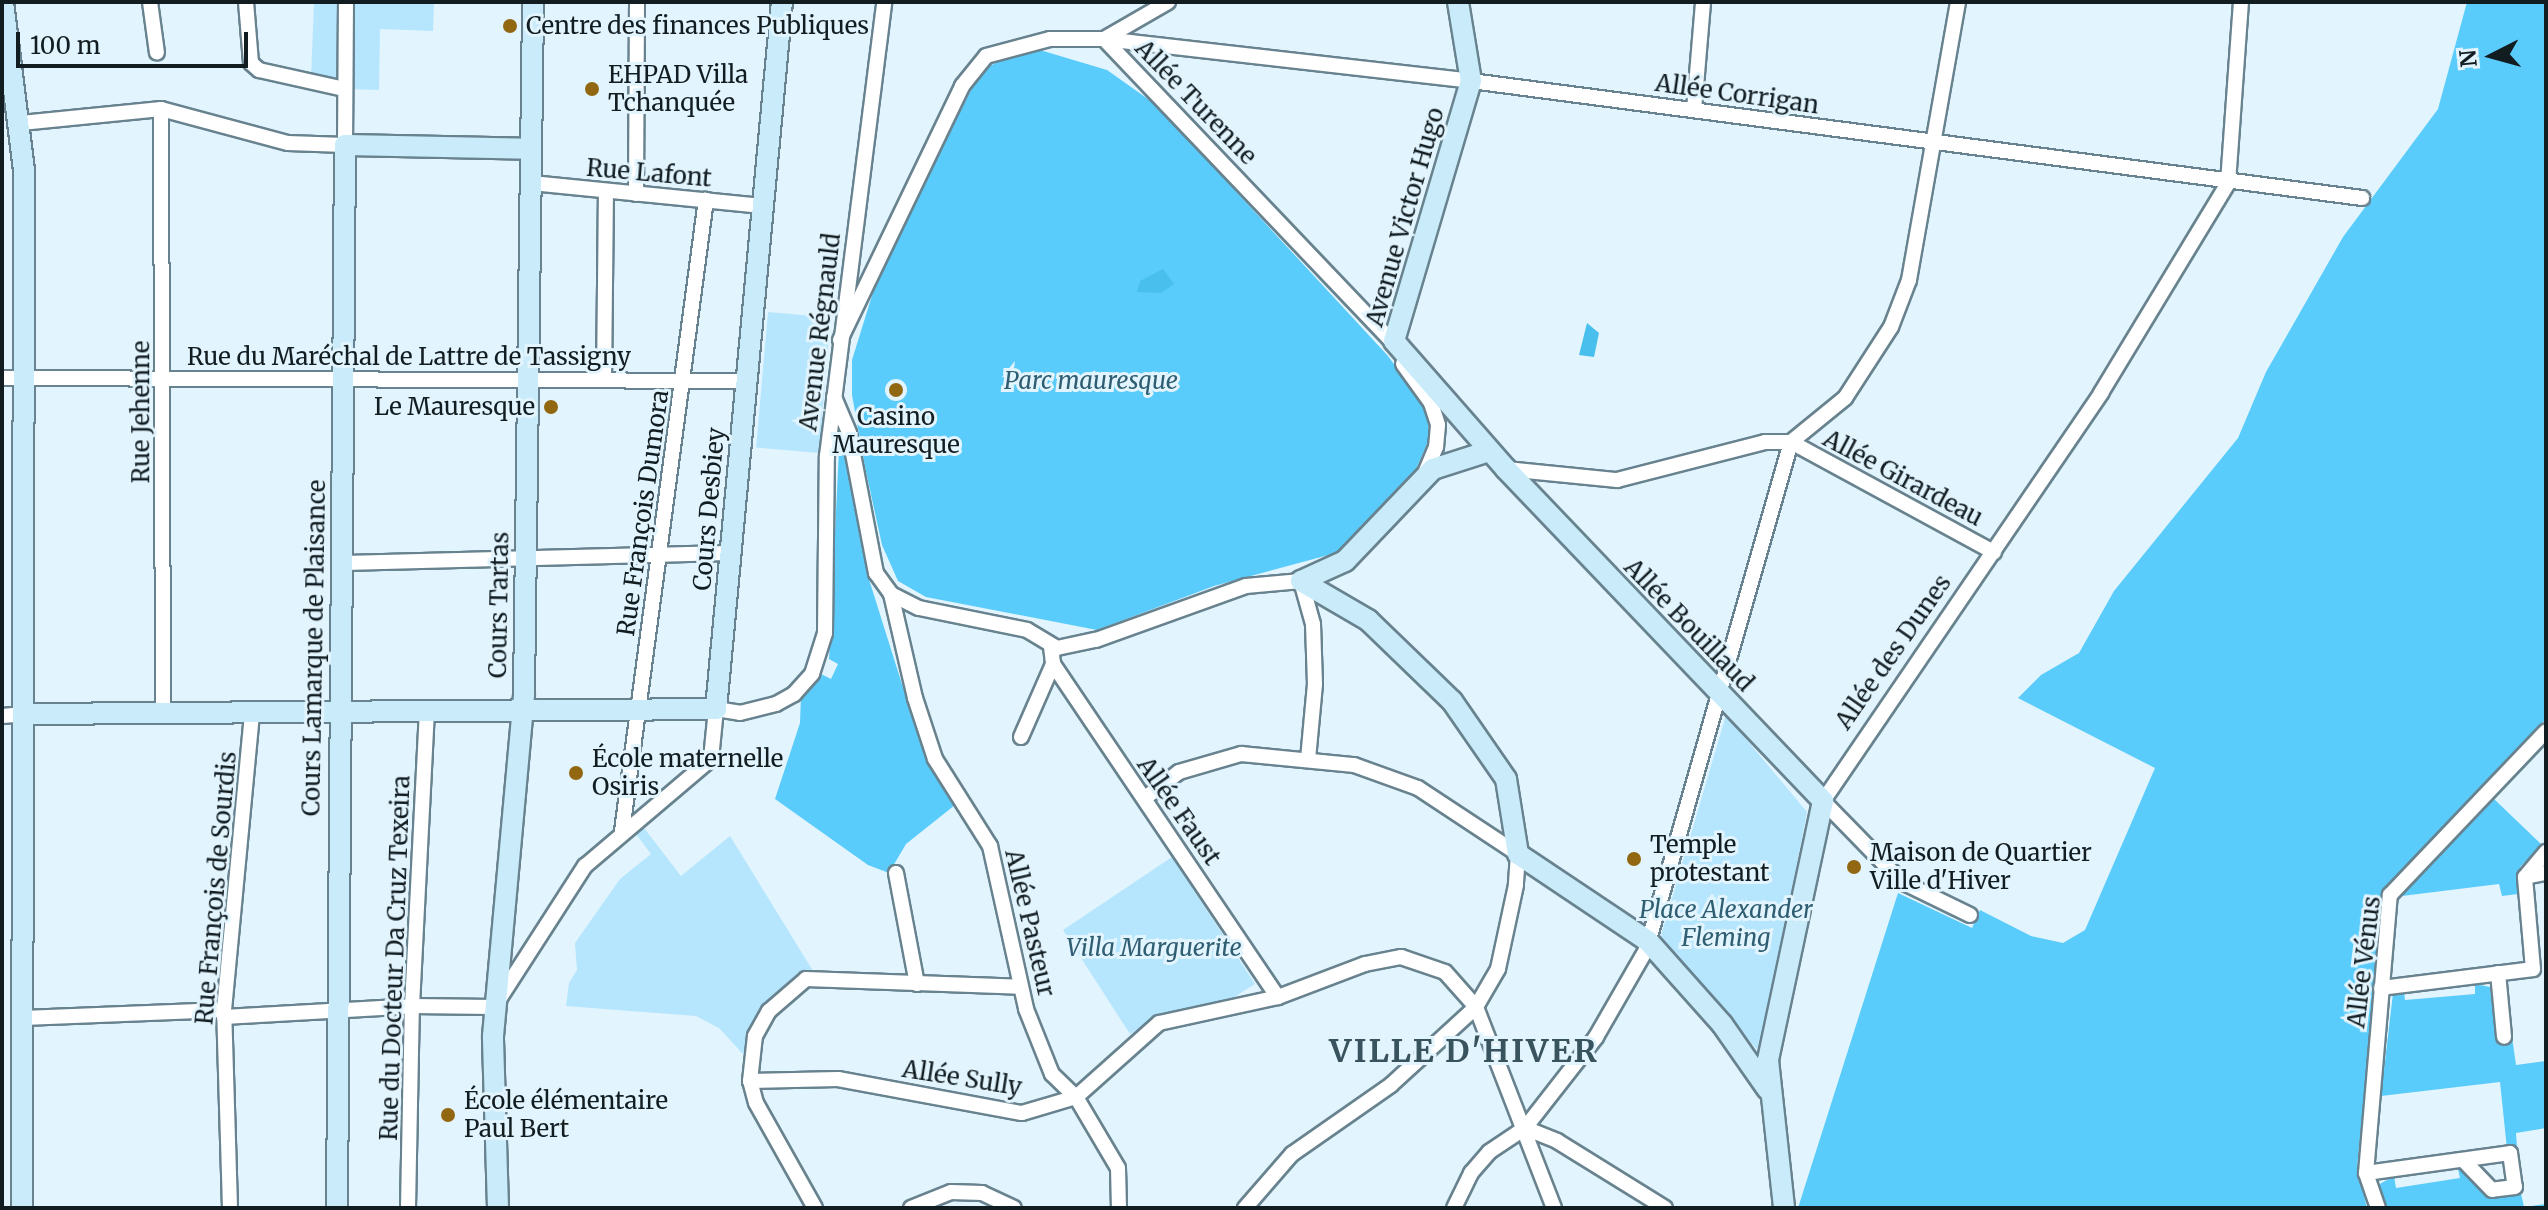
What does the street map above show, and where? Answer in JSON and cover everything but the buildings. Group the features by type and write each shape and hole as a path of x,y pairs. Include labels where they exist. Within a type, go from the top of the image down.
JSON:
{"street":[{"path":"3,2 21,123 12,378 24,714 22,1208"},
{"path":"150,2 157,53"},
{"path":"246,2 251,63 259,70 345,89"},
{"name":"Cours Lamarque de Plaisance","path":"337,1208 346,2"},
{"name":"Cours Tartas","path":"498,1208 494,1007 524,711 533,2"},
{"path":"636,194 637,2"},
{"name":"Cours Desbiey","path":"494,1007 581,870 622,831 711,759 782,2"},
{"name":"Avenue Régnauld","path":"716,709 740,713 776,704 794,694 816,667 825,633 827,456 884,2"},
{"path":"1104,39 1168,2"},
{"name":"Avenue Victor Hugo","path":"1438,425 1431,403 1399,360 1394,341 1471,81 1458,2"},
{"path":"1694,110 1703,2"},
{"path":"1454,1208 1480,1163 1525,1128 1596,1037 1648,941 1791,442 1845,398 1891,327 1909,280 1958,2"},
{"path":"2228,183 2241,2"},
{"name":"Allée Turenne","path":"840,340 962,86 986,56 1050,39 1104,39 1394,341"},
{"name":"Allée Corrigan","path":"1104,39 1471,81 1933,145 2362,198"},
{"path":"21,123 161,109 288,143 531,149"},
{"name":"Rue Jehenne","path":"161,109 163,716"},
{"name":"Rue Lafont","path":"531,183 763,206"},
{"name":"Allée des Dunes","path":"1784,1208 1768,1090 1775,1024 1823,801 2101,393 2228,183"},
{"path":"604,380 606,191"},
{"name":"Rue François Dumora","path":"622,831 706,200"},
{"name":"Allée Bouillaud","path":"1394,341 1489,451 1717,693 1902,882 1970,915"},
{"name":"Rue du Maréchal de Lattre de Tassigny","path":"12,378 747,381"},
{"name":"Allée Pasteur","path":"834,396 849,433 876,573 891,594 915,698 935,759 990,846 1020,987 1052,1074 1076,1097 1118,1168 1119,1208"},
{"path":"1421,482 1436,447 1438,425 1443,416 1462,421"},
{"path":"1506,469 1617,480 1765,442 1791,442"},
{"name":"Allée Girardeau","path":"1791,442 1994,552"},
{"path":"891,594 919,608 1027,630 1051,647 1096,640 1246,586 1301,581 1345,561 1433,469 1489,451"},
{"path":"342,563 730,553"},
{"path":"1301,581 1313,624 1315,684 1308,760"},
{"path":"1245,1208 1292,1154 1391,1085 1476,1007 1498,969 1516,885 1518,854 1506,779 1452,701 1379,629 1301,581"},
{"name":"Allée Faust","path":"1051,647 1053,664 1278,997"},
{"path":"1021,737 1053,664"},
{"path":"2,716 252,716 427,710 716,709"},
{"name":"Rue du Docteur Da Cruz Texeira","path":"408,1208 412,1006 427,710"},
{"name":"Rue François de Sourdis","path":"230,1208 224,1014 252,716"},
{"name":"Allée Vénus","path":"2378,1208 2366,1173 2381,988 2393,890 2546,731"},
{"path":"1145,798 1202,761 1241,754 1354,765 1418,788 1648,941 1722,1024 1768,1090"},
{"path":"2381,988 2539,968 2525,877 2546,852"},
{"path":"896,873 917,984"},
{"path":"2525,877 2546,873"},
{"path":"501,942 518,956 532,948"},
{"name":"Allée Sully","path":"750,1081 838,1079 1022,1113 1076,1097 1159,1023 1278,997 1365,964 1401,957 1445,972 1476,1007 1554,1208"},
{"path":"2498,973 2504,1037"},
{"path":"815,1208 756,1103 750,1081 755,1036 769,1011 806,979 1020,987"},
{"path":"23,1018 337,1011 412,1006 494,1007"},
{"path":"1525,1128 1557,1141 1665,1208"},
{"path":"2366,1173 2464,1161"},
{"path":"914,1207 951,1192 982,1193 1014,1208"}],"green space":[{"path":"314,2 434,2 433,31 380,29 379,90 349,89 349,78 311,78"},
{"path":"2467,2 2546,2 2546,719 2384,888 2357,1168 2367,1208 1798,1208 1898,893 1972,928 1980,910 2031,936 2063,943 2085,930 2155,768 2018,698 2041,675 2079,653 2114,591 2238,438 2266,372 2343,237 2438,109"},
{"name":"Parc mauresque","path":"1040,50 1107,70 1155,104 1388,356 1426,408 1430,437 1413,476 1336,553 1214,586 1097,630 926,597 898,581 882,545 865,467 852,395 852,360 879,273 974,84 990,66 1010,55"},
{"path":"768,312 831,317 819,453 756,447"},
{"path":"840,428 867,573 917,732 955,805 906,844 889,873 868,865 775,799 800,723 801,696 821,674 831,679 838,664 829,659"},
{"name":"Place Alexander Fleming","path":"1726,715 1807,812 1760,1053 1660,939"},
{"path":"2494,799 2542,845 2520,867 2518,894 2502,896 2499,884 2402,896"},
{"path":"644,828 681,876 730,836 813,971 802,972 768,1004 743,1054 719,1028 696,1016 566,1006 569,983 577,970 575,943 620,879 651,854 636,834"},
{"name":"Villa Marguerite","path":"1172,857 1255,984 1228,1001 1164,1014 1130,1034 1063,930"},
{"path":"2475,984 2490,987 2496,1039 2512,1037 2516,1065 2546,1061 2546,1128 2516,1133 2517,1148 2507,1149 2500,1082 2381,1096 2393,993 2404,992 2405,1000 2475,994"},
{"path":"2465,1168 2489,1196 2520,1189 2524,1207 2546,1204 2546,1208 2388,1208 2378,1185 2394,1176 2396,1188 2460,1178 2458,1169"}],"shaded area":[{"path":"1163,269 1174,284 1161,293 1137,292 1140,281"},
{"path":"1587,323 1599,333 1594,357 1579,355"}],"place":[{"name":"Centre des finances Publiques","path":"510,26"},
{"name":"EHPAD Villa Tchanquée","path":"592,89"},
{"name":"Casino Mauresque","path":"896,390"},
{"name":"Le Mauresque","path":"551,407"},
{"name":"École maternelle Osiris","path":"576,773"},
{"name":"Temple protestant","path":"1634,859"},
{"name":"Maison de Quartier Ville d'Hiver","path":"1854,867"},
{"name":"École élémentaire Paul Bert","path":"448,1115"}],"district":[{"name":"VILLE D'HIVER","path":"1464,1051"}]}
